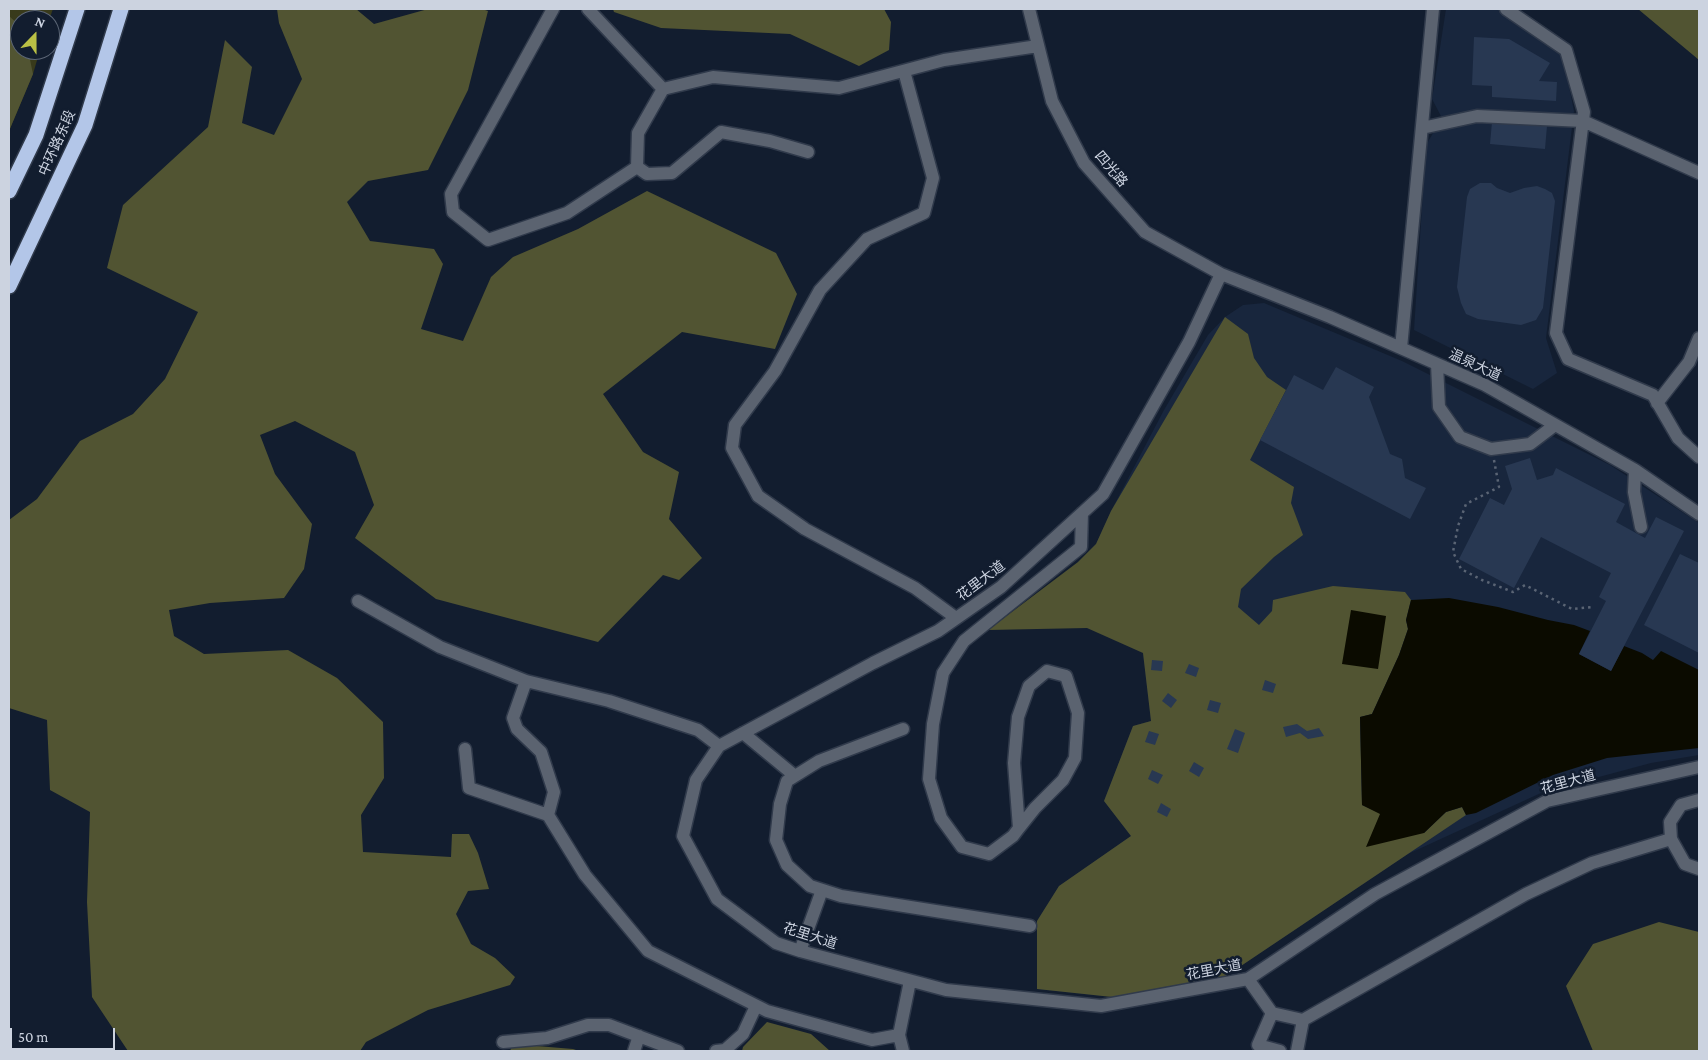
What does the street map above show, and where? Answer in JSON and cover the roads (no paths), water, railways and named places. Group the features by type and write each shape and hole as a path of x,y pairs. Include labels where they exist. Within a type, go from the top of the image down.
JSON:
{"highway":[{"name":"中环路东段","path":"9,191 36,135 77,9"},
{"name":"中环路东段","path":"9,286 84,125 121,9"}],"street":[{"path":"553,9 451,194 453,212 488,240 567,213 637,167"},
{"path":"588,9 663,89"},
{"name":"四光路","path":"1029,9 1052,100 1084,163 1145,232 1222,274"},
{"path":"1401,348 1433,9"},
{"path":"1506,9 1566,50 1584,112 1556,333 1568,359 1653,395 1678,438 1699,457"},
{"path":"637,167 638,133 663,89 713,77 840,88 944,60 1038,46"},
{"path":"904,71 933,178 924,213 867,239 820,290 775,371 735,425 732,448 758,496 805,529 915,588 956,618"},
{"path":"1422,128 1477,116 1582,121 1699,173"},
{"path":"637,167 647,174 672,173 721,132 770,141 808,152"},
{"name":"温泉大道","path":"1222,274 1330,317 1485,385 1635,470 1699,514"},
{"name":"花里大道","path":"1222,274 1188,342 1103,494 1001,588 938,631 873,663 719,746 696,780 683,836 717,899 776,943 800,951 946,990 1101,1006 1248,979 1375,894 1547,801 1699,767"},
{"path":"1658,403 1689,362 1699,338"},
{"path":"1437,364 1439,407 1460,437 1491,449 1530,444 1555,425"},
{"path":"1635,470 1634,492 1641,527"},
{"path":"1019,828 1014,763 1018,717 1029,686 1047,671 1066,676 1078,713 1075,758 1063,780 1035,808 1013,836 989,854 962,847 941,818 929,779 933,724 943,673 964,641 1081,547 1082,513"},
{"path":"358,601 440,647 526,681 610,701 698,730 719,746"},
{"path":"526,681 513,718 516,729 541,752 554,792 548,815"},
{"path":"903,729 819,761 787,780 780,804 776,840 787,865 810,886 841,896 1030,926"},
{"path":"743,733 794,776"},
{"path":"465,749 469,788 548,815 584,875 648,951 767,1011 872,1040 899,1035"},
{"path":"1699,800 1681,805 1670,822 1671,839 1685,864 1699,869"},
{"path":"1248,979 1272,1013 1303,1020 1526,894 1592,863 1671,839"},
{"path":"800,951 822,890"},
{"path":"902,1051 899,1035 910,980"},
{"path":"716,1051 726,1050 743,1034 756,1006"},
{"path":"1272,1013 1258,1045 1280,1051"},
{"path":"1297,1051 1303,1020"},
{"path":"503,1042 547,1038 588,1025 609,1025 678,1051"},
{"path":"634,1051 639,1036"}]}
